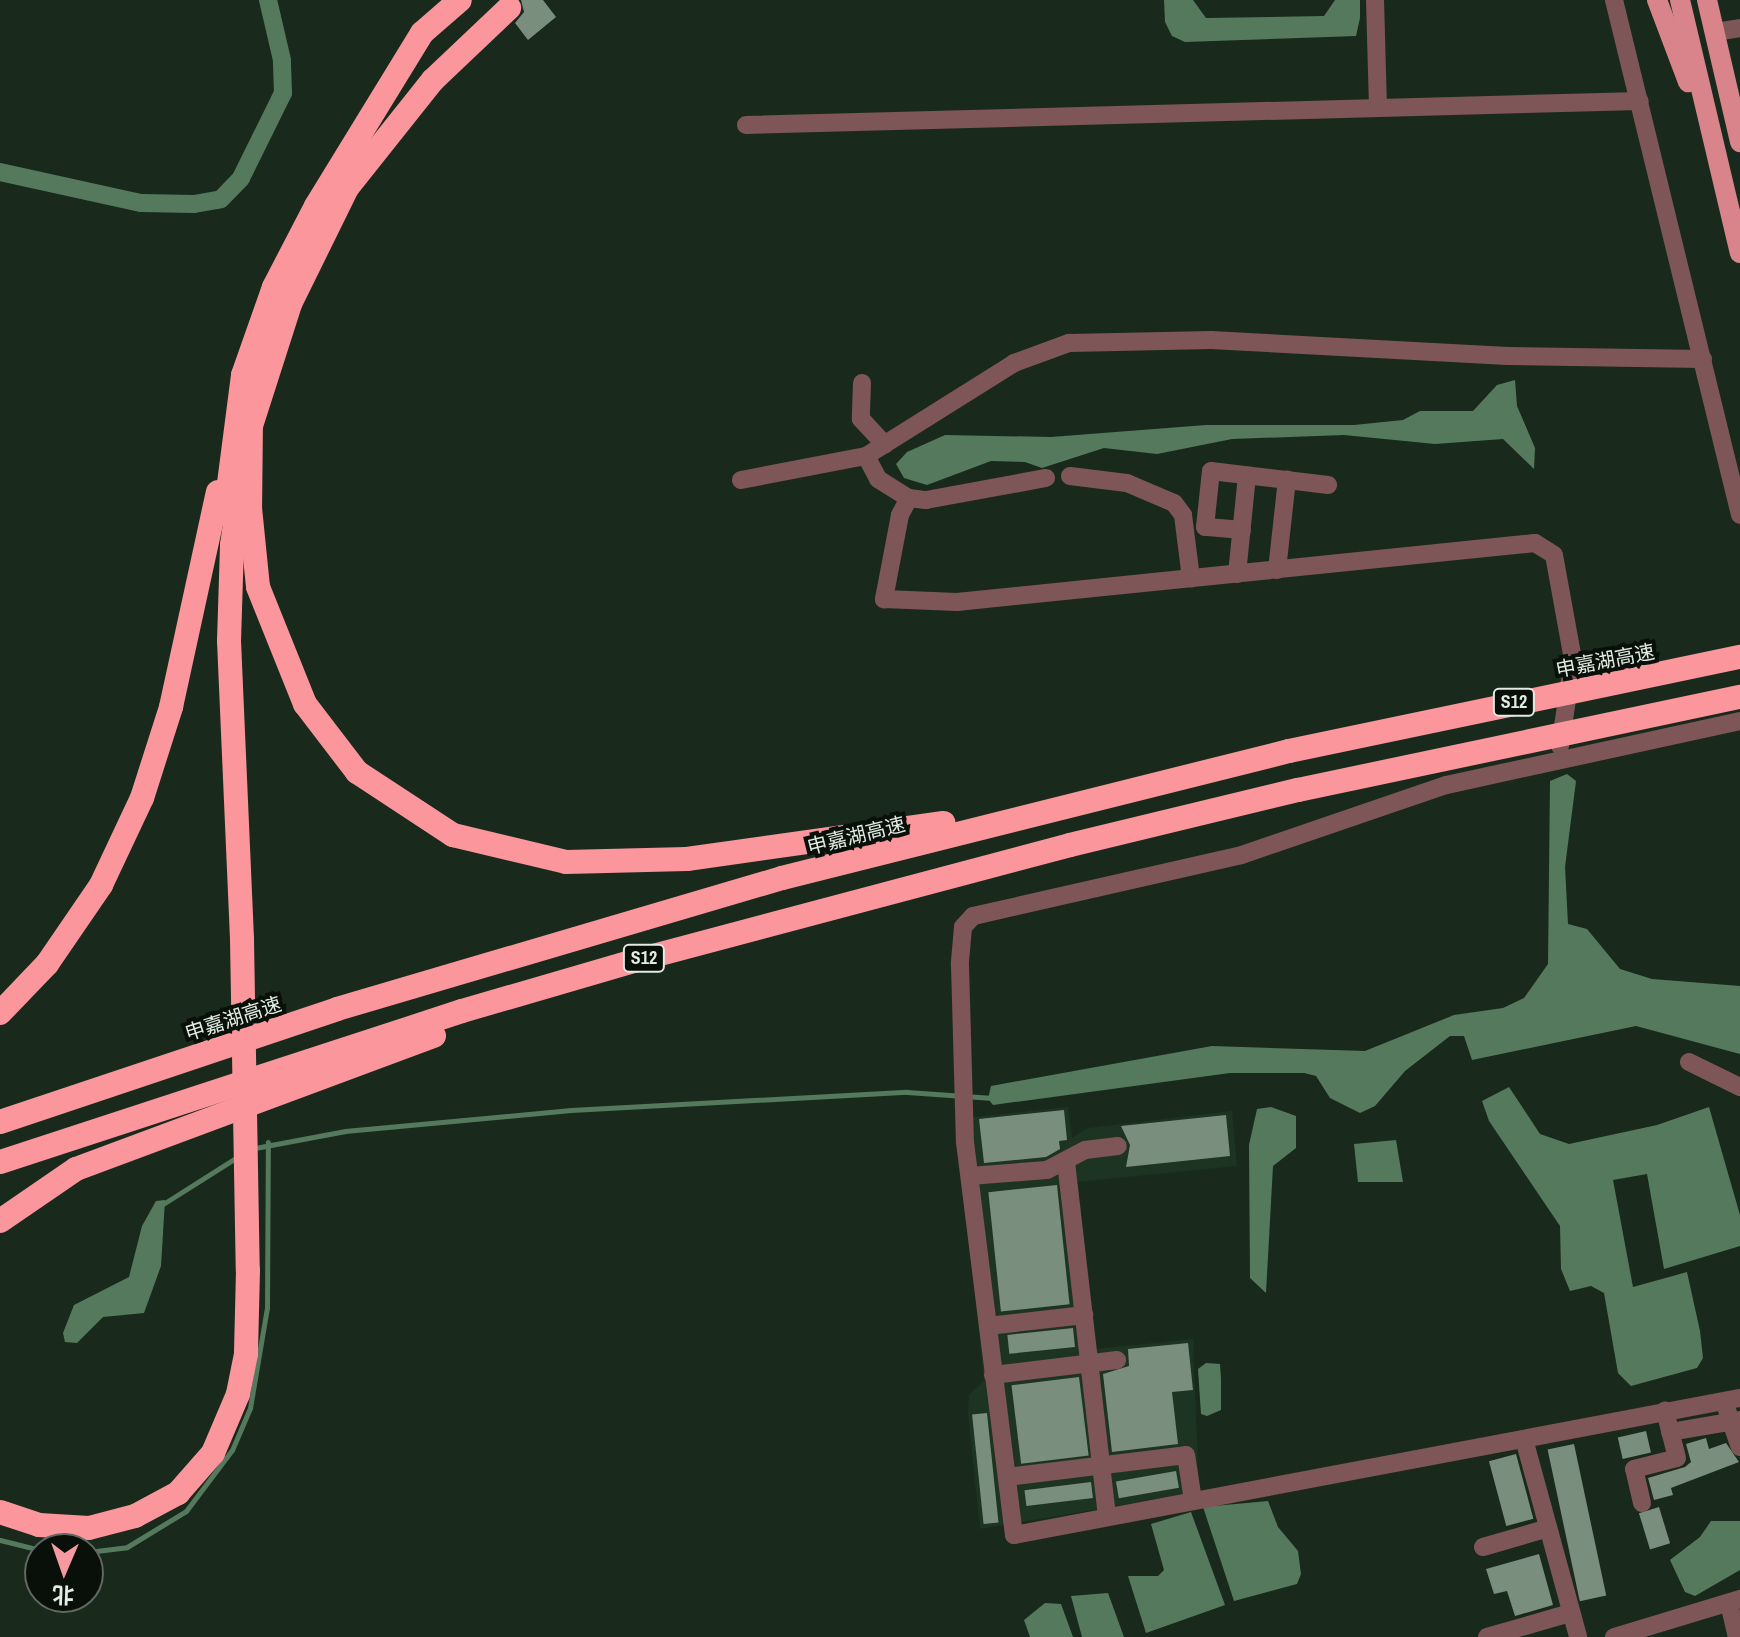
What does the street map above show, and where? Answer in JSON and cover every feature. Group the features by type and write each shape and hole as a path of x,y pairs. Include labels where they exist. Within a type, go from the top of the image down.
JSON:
{"highway":[{"path":"460,0 422,33 316,206 274,287 243,375 250,508 258,587 305,704 357,772 453,835 566,862 687,859 1061,807"},
{"path":"0,1013 47,964 101,885 142,798 171,707 244,417 290,304 347,188 433,80 514,4"},
{"path":"0,1512 39,1525 89,1528 135,1516 178,1493 213,1453 232,1392 235,1282 224,642 218,584 244,417"},
{"name":"申嘉湖高速","path":"0,1122 337,1009 782,878 1289,751 1740,657"},
{"name":"S12","path":"0,1162 447,1016 634,961 1070,845 1298,790 1740,697"},
{"path":"0,1221 76,1169 634,961"},
{"path":"0,1494 33,1509 77,1514 115,1510 153,1493 194,1457 212,1432 232,1392"}],"main road":[{"path":"1657,0 1714,151"},
{"path":"1680,0 1740,253"},
{"path":"1707,0 1740,142"}],"street":[{"path":"1375,0 1378,108"},
{"path":"1614,0 1703,359 1734,460 1740,515"},
{"path":"1715,32 1740,28"},
{"path":"746,125 1640,101"},
{"path":"741,480 866,456 1014,363 1069,343 1211,340 1508,356 1703,359"},
{"path":"862,383 861,419 885,445"},
{"path":"866,456 878,479 909,498 926,500 1046,478"},
{"path":"1242,530 1205,527 1211,471 1328,485"},
{"path":"1070,476 1127,483 1174,503 1183,515 1191,578"},
{"path":"1237,574 1247,476"},
{"path":"1277,570 1287,480"},
{"path":"909,498 900,515 884,599 957,602 1535,543 1554,555 1573,660 1558,761"},
{"path":"1740,721 1393,800 1242,855 973,916 963,927 960,965 962,1100 1014,1535 1732,1399 1740,1447"},
{"path":"1689,1062 1740,1087"},
{"path":"970,1176 1047,1170 1085,1150 1118,1146"},
{"path":"1066,1162 1107,1517"},
{"path":"988,1326 1084,1315"},
{"path":"993,1375 1117,1360"},
{"path":"1642,1503 1634,1469 1677,1458 1665,1411"},
{"path":"1670,1432 1735,1421"},
{"path":"1524,1439 1545,1529 1578,1637"},
{"path":"1007,1477 1186,1455 1193,1500"},
{"path":"1483,1547 1545,1529"},
{"path":"1614,1637 1735,1601 1737,1637"},
{"path":"1487,1637 1570,1613"}],"shaded area":[{"path":"1164,0 1193,0 1206,18 1324,16 1335,0 1360,0 1360,18 1356,36 1185,42 1172,36 1165,22"},
{"path":"1515,380 1517,406 1535,448 1534,469 1503,439 1435,444 1344,435 1232,439 1157,454 1104,448 1042,468 1025,462 991,461 927,485 904,478 896,464 907,452 945,435 1051,437 1206,425 1354,425 1403,420 1420,411 1473,411 1497,385"},
{"path":"1567,774 1576,781 1565,867 1568,924 1587,929 1620,969 1652,979 1740,986 1740,1054 1636,1026 1472,1060 1464,1036 1450,1036 1405,1071 1375,1106 1360,1113 1330,1098 1316,1076 1304,1073 1230,1073 993,1105 988,1099 991,1086 1212,1046 1365,1051 1454,1015 1503,1008 1524,998 1548,964 1550,781"},
{"path":"1509,1087 1540,1134 1569,1144 1657,1125 1709,1107 1740,1215 1740,1246 1664,1269 1647,1174 1613,1180 1633,1287 1687,1272 1703,1358 1697,1368 1631,1386 1618,1373 1604,1293 1591,1286 1570,1291 1561,1269 1560,1226 1489,1121 1482,1101"},
{"path":"1068,1107 1072,1138 1088,1128 1232,1111 1237,1166 1077,1182 1096,1349 1193,1339 1199,1492 980,1529 968,1413 969,1395 984,1381 956,1119"},
{"path":"1271,1107 1296,1116 1296,1148 1273,1166 1266,1293 1250,1278 1249,1145 1257,1109"},
{"path":"1396,1140 1403,1182 1358,1182 1354,1144"},
{"path":"165,1200 161,1266 144,1313 103,1317 77,1343 65,1342 63,1333 74,1305 129,1277 142,1226 156,1201"},
{"path":"1206,1363 1220,1364 1221,1379 1221,1410 1207,1416 1201,1414 1198,1369"},
{"path":"1268,1501 1278,1527 1298,1551 1301,1574 1297,1584 1234,1601 1203,1507"},
{"path":"1191,1512 1225,1605 1146,1633 1128,1576 1158,1576 1164,1570 1151,1524"},
{"path":"1711,1521 1740,1521 1740,1570 1695,1596 1685,1592 1670,1560 1700,1537"},
{"path":"1108,1593 1124,1637 1082,1637 1071,1596"},
{"path":"1045,1603 1061,1604 1073,1637 1030,1637 1024,1620"}],"building":[{"path":"521,0 543,0 556,17 528,40 515,23 524,12"},
{"path":"1064,1110 1067,1140 1059,1141 1060,1149 1046,1157 984,1163 979,1119"},
{"path":"1226,1115 1230,1156 1126,1167 1130,1145 1121,1126"},
{"path":"1057,1185 1070,1304 1001,1312 988,1192"},
{"path":"1073,1328 1075,1347 1009,1354 1007,1335"},
{"path":"1188,1343 1193,1390 1172,1392 1178,1444 1112,1452 1103,1374 1129,1366 1128,1349"},
{"path":"1079,1377 1089,1455 1021,1464 1012,1385"},
{"path":"987,1413 998,1522 984,1524 972,1415"},
{"path":"1646,1431 1651,1452 1623,1459 1618,1438"},
{"path":"1706,1438 1709,1449 1726,1443 1739,1462 1671,1488 1673,1495 1654,1500 1648,1478 1685,1467 1691,1462 1686,1444"},
{"path":"1574,1444 1606,1596 1580,1601 1548,1450"},
{"path":"1516,1454 1533,1519 1506,1526 1489,1461"},
{"path":"1176,1471 1179,1488 1119,1498 1116,1482"},
{"path":"1091,1482 1093,1498 1026,1506 1024,1490"},
{"path":"1659,1507 1670,1543 1650,1549 1639,1513"},
{"path":"1539,1554 1553,1605 1515,1616 1507,1591 1494,1594 1486,1569"}],"waterway":[{"path":"0,172 141,203 194,204 221,199 241,178 283,93 282,60 268,0"},
{"path":"255,1148 345,1131 571,1110 907,1092 993,1098"},
{"path":"104,1550 127,1547 186,1511 232,1450 250,1408 267,1308 268,1142"},
{"path":"163,1204 239,1156"},
{"path":"0,1540 24,1546"}]}
